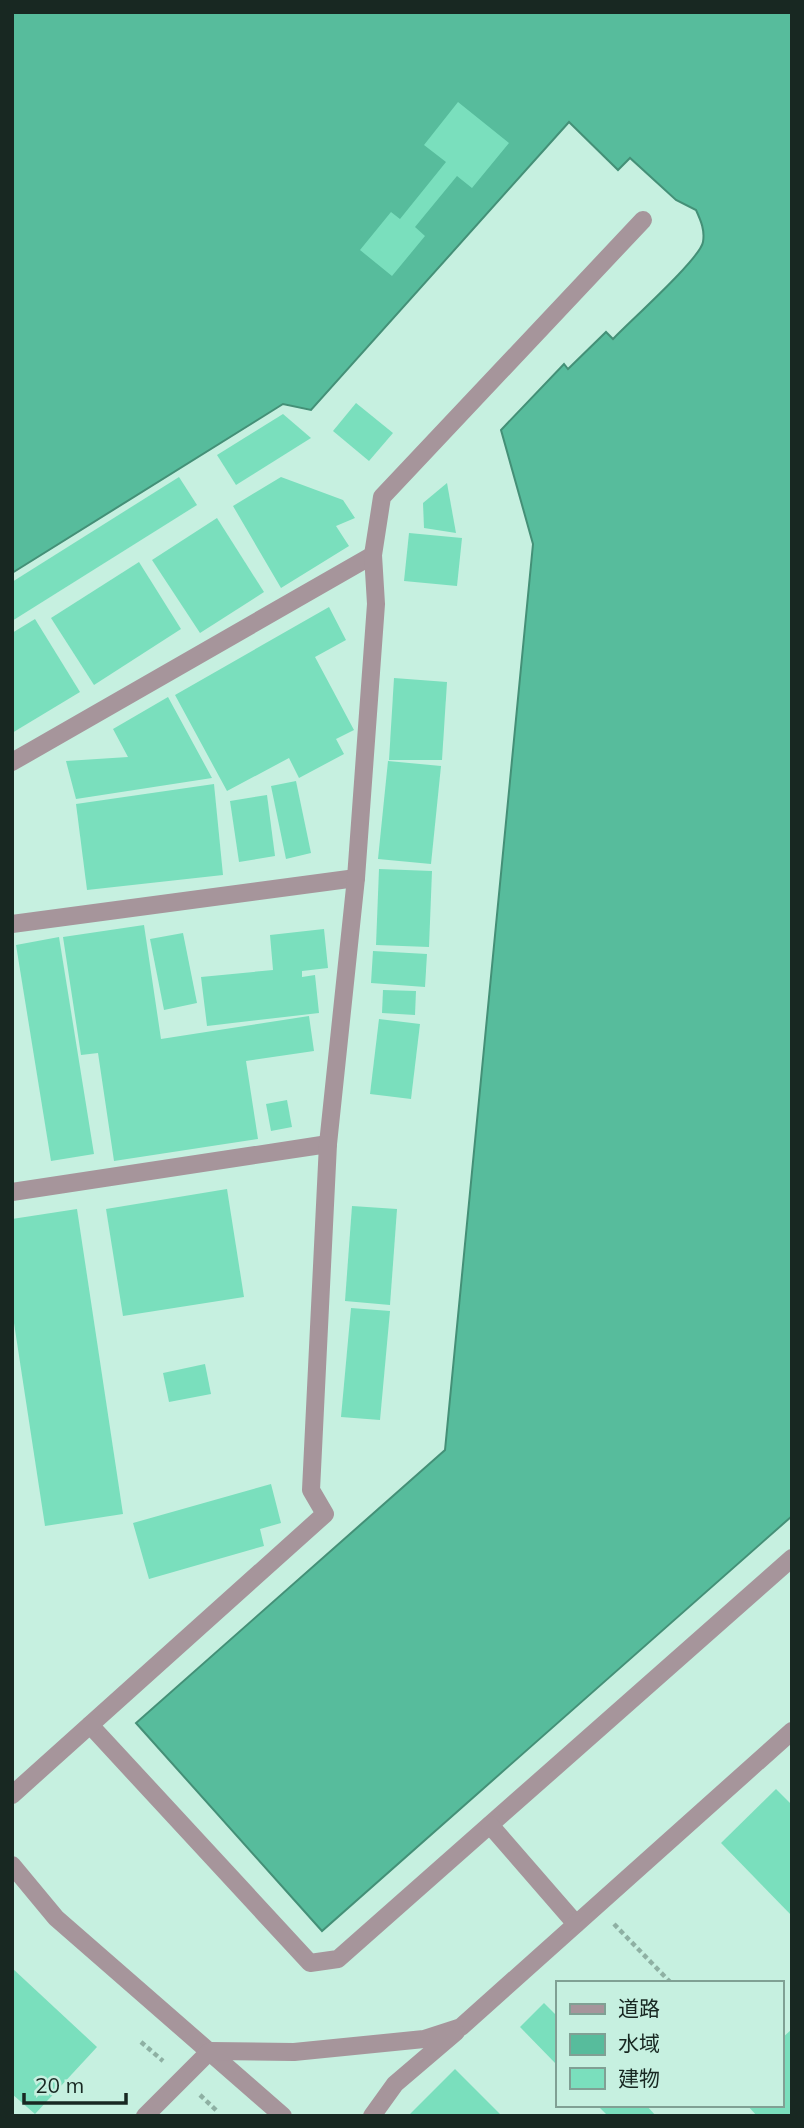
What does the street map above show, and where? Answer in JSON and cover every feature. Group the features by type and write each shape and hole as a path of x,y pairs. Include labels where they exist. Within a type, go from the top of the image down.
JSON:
{"street":[{"path":"12,1795 325,1514 311,1490 328,1144 356,878 376,604 373,555 382,497 643,220"},
{"path":"12,762 373,555"},
{"path":"12,925 356,878"},
{"path":"12,1192 328,1144"},
{"path":"90,1725 310,1963 338,1959 791,1559"},
{"path":"372,2116 395,2084 792,1731"},
{"path":"490,1825 576,1924"},
{"path":"12,1865 56,1918 283,2116"},
{"path":"145,2116 209,2051 294,2052 424,2039 461,2027"}],"path":[{"path":"597,1906 669,1981"}],"water":[{"path":"12,12 792,12 792,1516 322,1931 136,1723 445,1450 533,544 501,430 564,364 568,369 606,332 613,339 663,290 699,250 703,242 703,230 696,210 676,200 630,158 618,170 569,122 311,410 283,404 12,573"}],"building":[{"path":"458,102 509,143 472,188 457,176 415,227 425,236 392,276 360,250 391,212 400,219 446,162 424,145"},
{"path":"356,403 393,433 369,461 333,431"},
{"path":"283,414 311,438 236,485 217,455"},
{"path":"179,477 197,505 12,621 12,582"},
{"path":"281,477 343,500 355,518 336,526 349,546 281,588 233,506"},
{"path":"447,483 456,533 424,528 423,503"},
{"path":"217,518 264,592 200,633 152,560"},
{"path":"409,533 462,538 457,586 404,581"},
{"path":"139,562 181,629 94,685 51,618"},
{"path":"329,607 346,640 315,657 354,730 336,739 344,754 299,778 289,758 227,791 175,695"},
{"path":"35,619 80,692 12,733 12,633"},
{"path":"394,678 447,682 442,760 389,760"},
{"path":"168,697 212,778 76,799 66,761 128,757 113,729"},
{"path":"388,761 441,766 431,864 378,859"},
{"path":"296,781 311,853 286,859 271,786"},
{"path":"214,784 223,875 87,890 76,804"},
{"path":"267,795 275,856 239,862 230,801"},
{"path":"379,869 432,871 429,947 376,945"},
{"path":"144,925 161,1039 309,1016 314,1051 246,1061 258,1139 114,1161 98,1053 81,1055 63,937"},
{"path":"324,929 328,968 302,971 302,977 315,975 319,1013 207,1026 201,977 273,970 270,935"},
{"path":"183,933 197,1003 164,1010 150,939"},
{"path":"59,937 94,1154 51,1161 16,945"},
{"path":"373,951 427,954 425,987 371,983"},
{"path":"383,990 416,991 415,1015 382,1013"},
{"path":"379,1019 420,1024 411,1099 370,1094"},
{"path":"287,1100 292,1127 271,1131 266,1104"},
{"path":"227,1189 244,1297 123,1316 106,1209"},
{"path":"352,1206 397,1209 390,1305 345,1301"},
{"path":"77,1209 123,1514 45,1526 12,1310 12,1219"},
{"path":"351,1308 390,1311 380,1420 341,1417"},
{"path":"205,1364 211,1394 169,1402 163,1373"},
{"path":"271,1484 281,1523 260,1529 264,1546 149,1579 133,1523"},
{"path":"776,1789 792,1805 792,1916 721,1843"},
{"path":"12,1968 97,2047 35,2114 12,2094"},
{"path":"544,2003 556,2015 556,2064 520,2027"},
{"path":"792,2029 792,2116 757,2116 749,2107 783,2107 783,2037"},
{"path":"455,2069 502,2116 408,2116"},
{"path":"599,2107 648,2107 656,2116 608,2116"}]}
